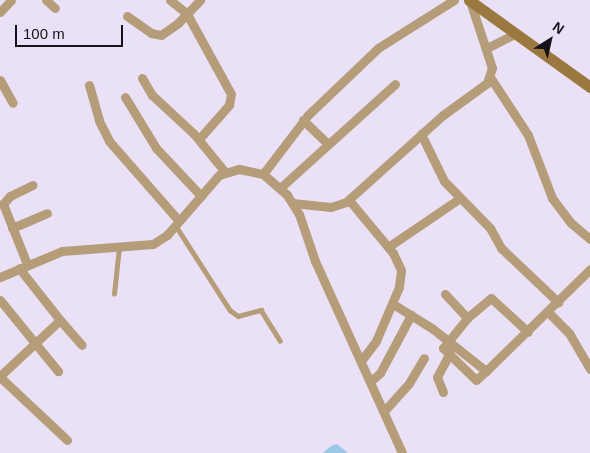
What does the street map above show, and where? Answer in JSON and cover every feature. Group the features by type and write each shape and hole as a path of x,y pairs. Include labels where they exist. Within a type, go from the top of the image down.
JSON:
{"street":[{"path":"0,11 12,0"},
{"path":"46,0 56,8"},
{"path":"170,0 187,14 231,94 229,105 199,139"},
{"path":"128,16 156,36 170,31 200,0"},
{"path":"263,174 303,120 378,48 454,0"},
{"path":"470,1 590,86"},
{"path":"470,1 487,48 490,77 528,135 552,198 560,212 590,239"},
{"path":"487,48 516,34"},
{"path":"292,203 331,207 349,200 421,134 481,89 490,77"},
{"path":"142,78 152,95 199,139 225,172"},
{"path":"0,80 13,103"},
{"path":"280,188 395,84"},
{"path":"89,85 99,121 109,141 178,224"},
{"path":"125,97 156,148 201,196"},
{"path":"303,120 328,144"},
{"path":"421,134 437,172 490,228 501,248 558,302"},
{"path":"0,277 62,251 153,244 178,224 201,196 225,172 239,169 263,174 280,188 292,203 360,361 385,410 402,453"},
{"path":"33,185 4,201 23,266 60,320 82,346"},
{"path":"388,247 460,198"},
{"path":"349,200 388,247 401,270 393,304 373,349 360,361"},
{"path":"12,228 47,213"},
{"path":"528,332 491,298 468,318 443,348 476,380 528,332 590,269"},
{"path":"445,294 468,318"},
{"path":"0,300 58,371"},
{"path":"393,304 448,340 486,371"},
{"path":"548,312 569,333 590,369"},
{"path":"371,382 380,373 411,315"},
{"path":"60,320 0,377 67,440"},
{"path":"443,392 437,377 450,353"},
{"path":"385,410 408,383 424,358"}],"lane":[{"path":"178,224 230,310 238,316 261,310 280,340"},
{"path":"114,294 119,247"}],"water":[{"path":"337,444 348,453 323,453 331,446"}]}
